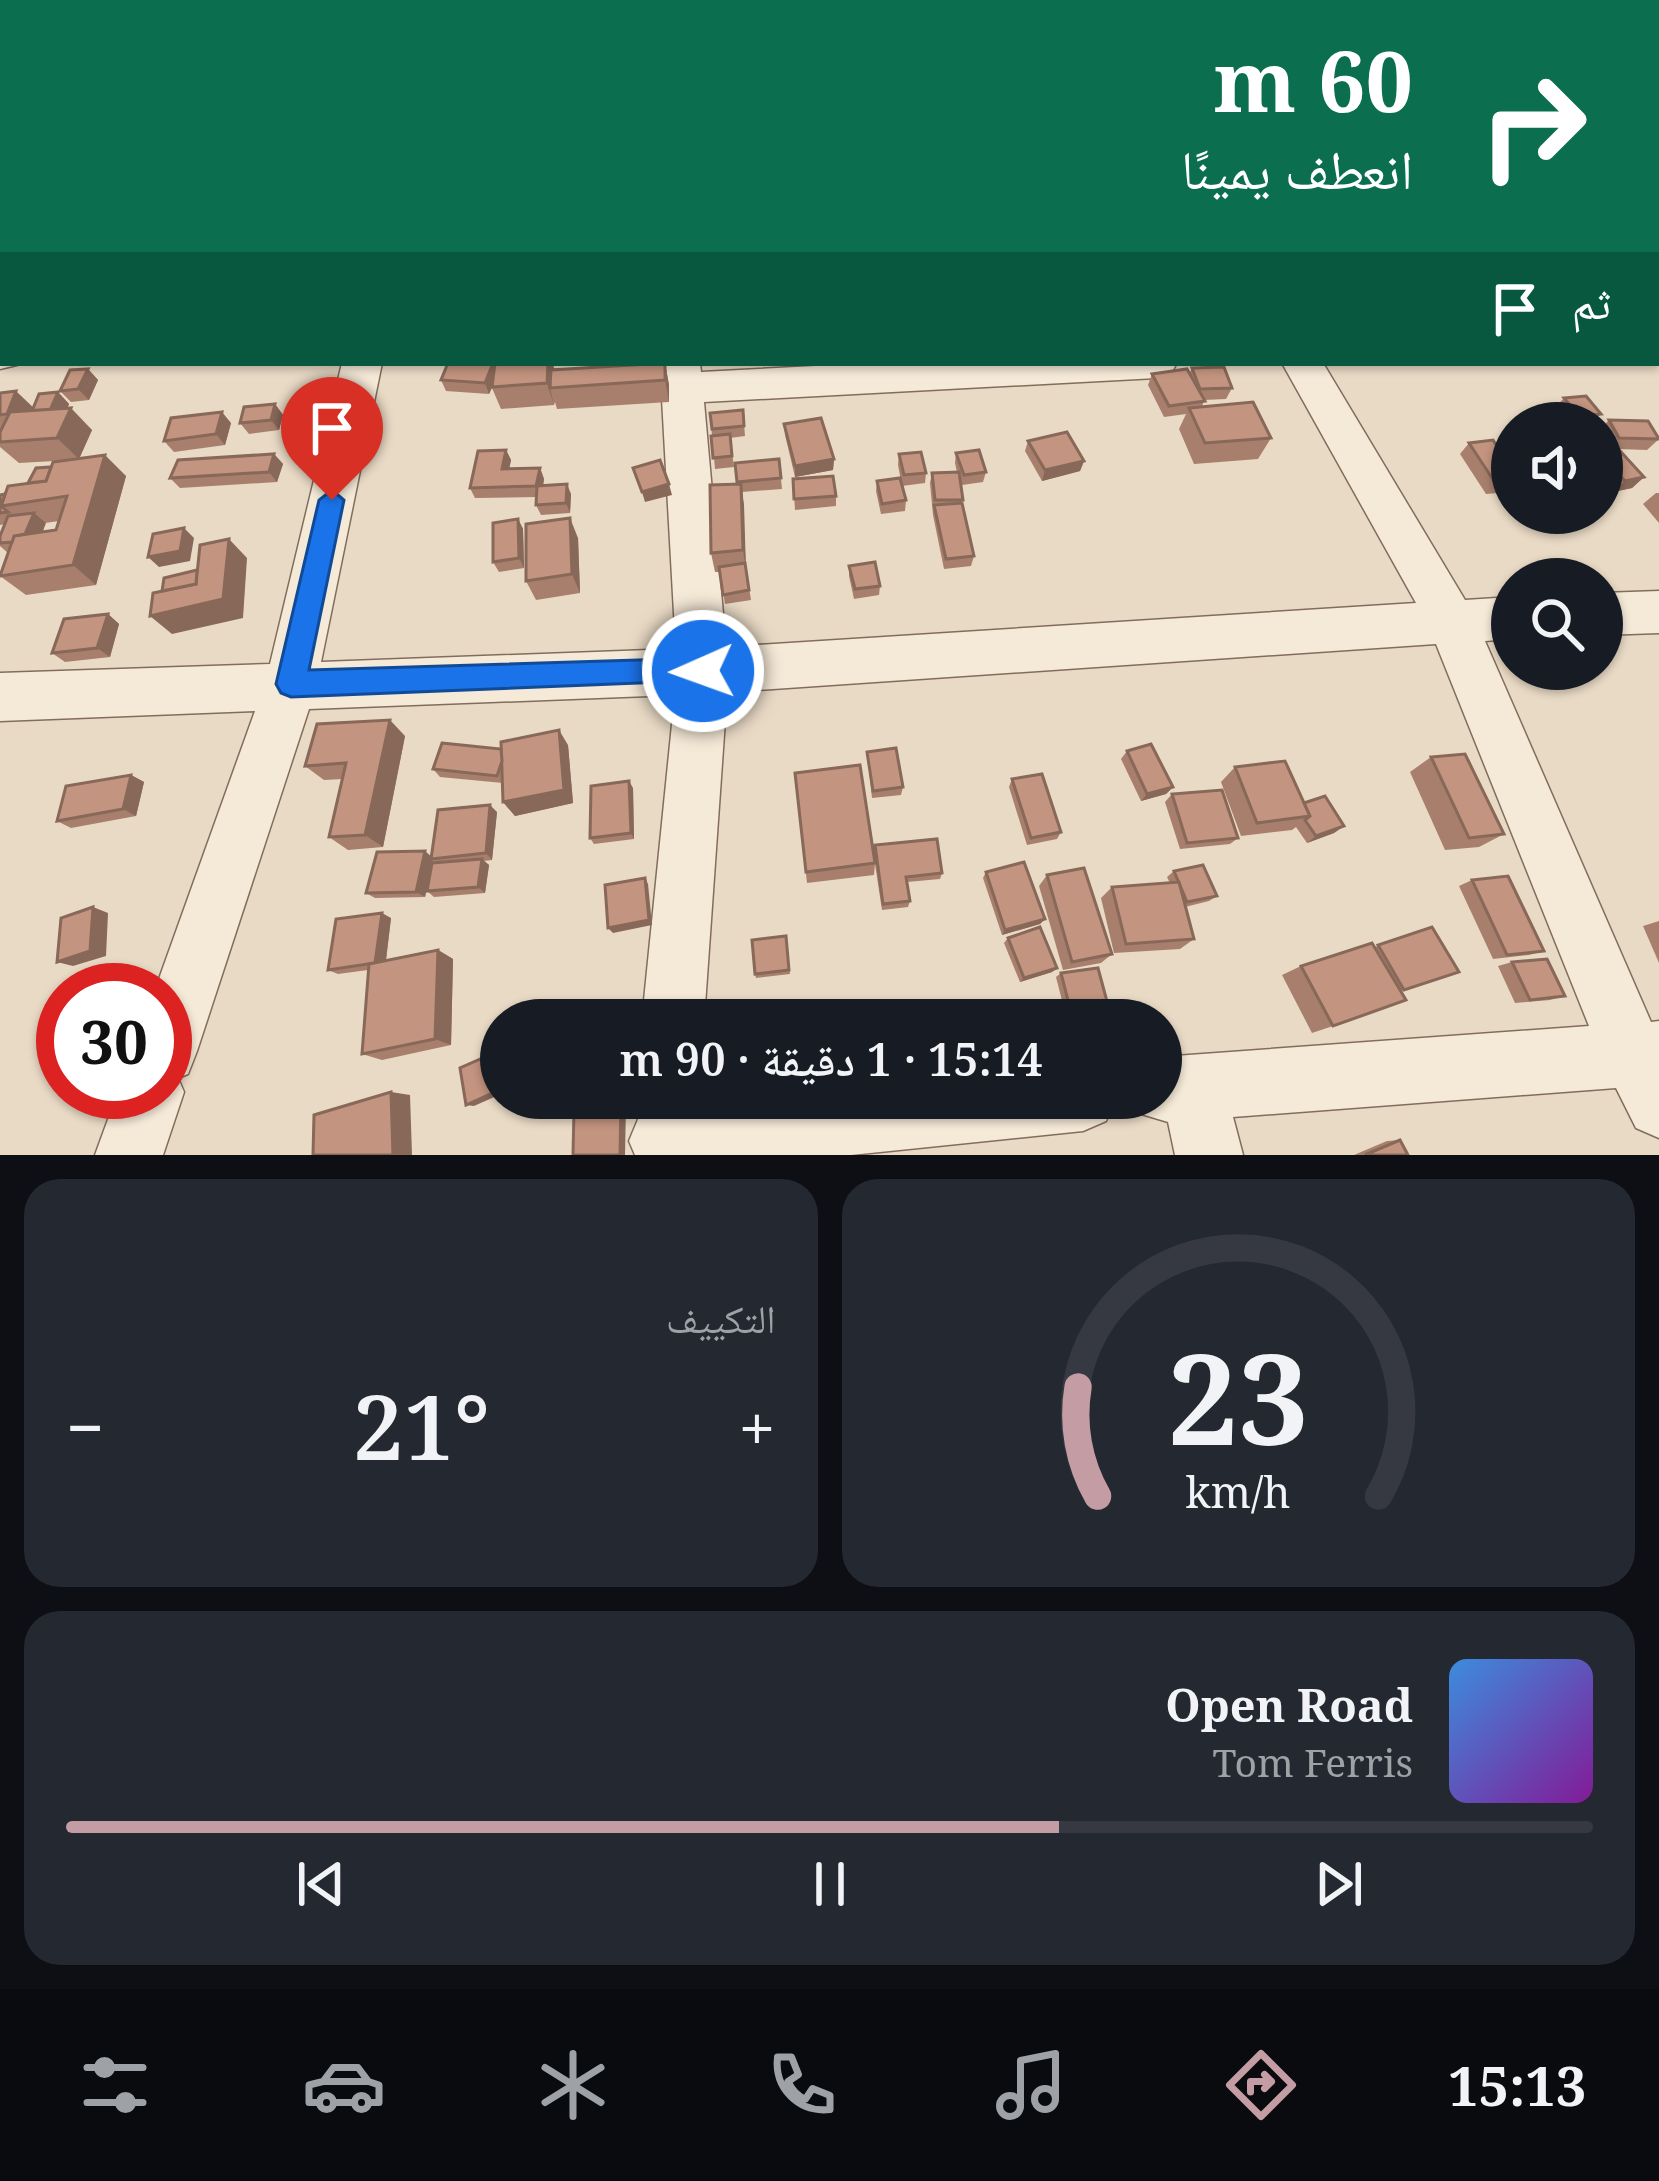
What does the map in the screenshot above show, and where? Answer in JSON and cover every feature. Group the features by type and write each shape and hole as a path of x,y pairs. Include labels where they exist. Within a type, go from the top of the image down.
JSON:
{"street":[{"path":"192,972 291,684 361,366"},
{"path":"675,999 703,671 679,375 1067,366"},
{"path":"1182,1088 1650,1071 1451,620 1304,366"},
{"path":"1623,613 1659,612"},
{"path":"0,698 703,671 1491,619"},
{"path":"1182,1098 1209,1155"},
{"path":"129,1155 142,1119"},
{"path":"664,1131 816,1119"}],"building":[{"path":"447,366 492,366 485,383 441,380"},
{"path":"495,366 548,366 547,383 492,387"},
{"path":"665,366 665,380 550,388 551,370"},
{"path":"1224,367 1232,388 1200,389 1192,368"},
{"path":"88,369 78,389 60,391 70,370"},
{"path":"1187,369 1205,401 1169,406 1152,374"},
{"path":"16,391 7,414 0,415 0,393"},
{"path":"58,392 50,410 32,411 39,394"},
{"path":"1586,396 1591,402 1567,402 1564,398"},
{"path":"1253,402 1271,438 1205,443 1189,408"},
{"path":"275,404 271,420 240,423 244,407"},
{"path":"71,408 57,438 0,442 10,412"},
{"path":"743,410 744,426 712,429 710,413"},
{"path":"222,412 216,434 164,441 171,418"},
{"path":"821,418 834,459 795,466 784,424"},
{"path":"1623,420 1648,421 1659,439 1623,438"},
{"path":"1067,432 1084,461 1045,470 1028,441"},
{"path":"730,434 732,456 713,458 711,436"},
{"path":"1491,440 1491,476 1469,443"},
{"path":"506,450 502,469 540,468 536,486 470,488 478,451"},
{"path":"979,450 986,472 964,475 956,453"},
{"path":"921,452 926,473 904,475 899,454"},
{"path":"274,454 269,472 170,478 178,460"},
{"path":"1623,454 1644,477 1623,479"},
{"path":"105,455 73,565 0,576 14,536 56,530 67,496 1,506 8,486 46,481 53,462"},
{"path":"779,459 781,478 737,482 735,463"},
{"path":"660,460 669,484 642,492 633,468"},
{"path":"51,467 46,481 28,483 36,468"},
{"path":"959,472 963,500 935,500 932,473"},
{"path":"833,476 836,496 794,499 793,479"},
{"path":"900,478 906,500 882,504 877,481"},
{"path":"567,484 566,503 536,505 537,486"},
{"path":"741,484 743,550 711,553 710,485"},
{"path":"962,503 974,556 946,559 934,505"},
{"path":"34,513 25,534 0,543 8,516"},
{"path":"570,518 572,574 526,581 526,524"},
{"path":"518,519 519,558 493,562 493,523"},
{"path":"184,528 180,551 148,557 153,534"},
{"path":"229,539 223,599 150,616 153,593 196,584 200,545"},
{"path":"875,562 880,586 855,589 849,566"},
{"path":"745,563 749,590 723,595 719,567"},
{"path":"197,570 196,584 162,591 164,578"},
{"path":"108,614 97,648 52,653 64,619"},
{"path":"390,720 365,835 329,837 346,763 305,766 317,724"},
{"path":"559,730 564,790 503,802 501,742"},
{"path":"442,743 501,749 497,776 433,769"},
{"path":"1151,744 1173,787 1147,794 1127,751"},
{"path":"896,748 903,787 873,791 867,752"},
{"path":"1465,754 1504,834 1469,838 1431,757"},
{"path":"1285,761 1310,816 1257,823 1235,767"},
{"path":"860,765 875,863 806,872 795,773"},
{"path":"1042,774 1061,832 1031,838 1012,779"},
{"path":"131,775 123,809 57,821 66,786"},
{"path":"629,781 631,833 590,838 591,786"},
{"path":"1222,790 1238,838 1187,843 1172,794"},
{"path":"1325,796 1344,826 1316,836 1305,820 1310,816 1304,803"},
{"path":"490,805 486,853 431,859 438,810"},
{"path":"937,839 942,873 906,877 910,901 883,904 875,845"},
{"path":"425,851 416,892 366,893 377,852"},
{"path":"482,859 478,887 427,891 432,863"},
{"path":"1024,862 1045,919 1005,930 986,872"},
{"path":"1203,865 1217,896 1187,902 1174,871"},
{"path":"1084,868 1112,954 1072,962 1047,875"},
{"path":"1508,876 1544,951 1507,955 1472,880"},
{"path":"645,878 649,920 608,928 605,885"},
{"path":"1179,882 1194,939 1126,944 1112,887"},
{"path":"93,907 90,951 57,962 61,918"},
{"path":"382,913 375,963 328,970 336,919"},
{"path":"1040,927 1057,968 1024,978 1008,938"},
{"path":"1432,927 1459,972 1404,990 1378,945"},
{"path":"786,936 789,970 755,974 752,940"},
{"path":"1372,943 1406,1000 1333,1026 1301,966"},
{"path":"438,950 435,1039 362,1054 369,964"},
{"path":"1547,959 1565,996 1530,1000 1512,962"},
{"path":"1098,968 1106,999 1068,999 1061,973"},
{"path":"480,1059 480,1099 466,1105 460,1068"},
{"path":"391,1092 393,1155 313,1155 314,1115"},
{"path":"574,1119 621,1119 620,1155 573,1155"},
{"path":"1400,1140 1408,1155 1365,1155"}],"route":[{"path":"332,500 291,684 703,671"}]}
